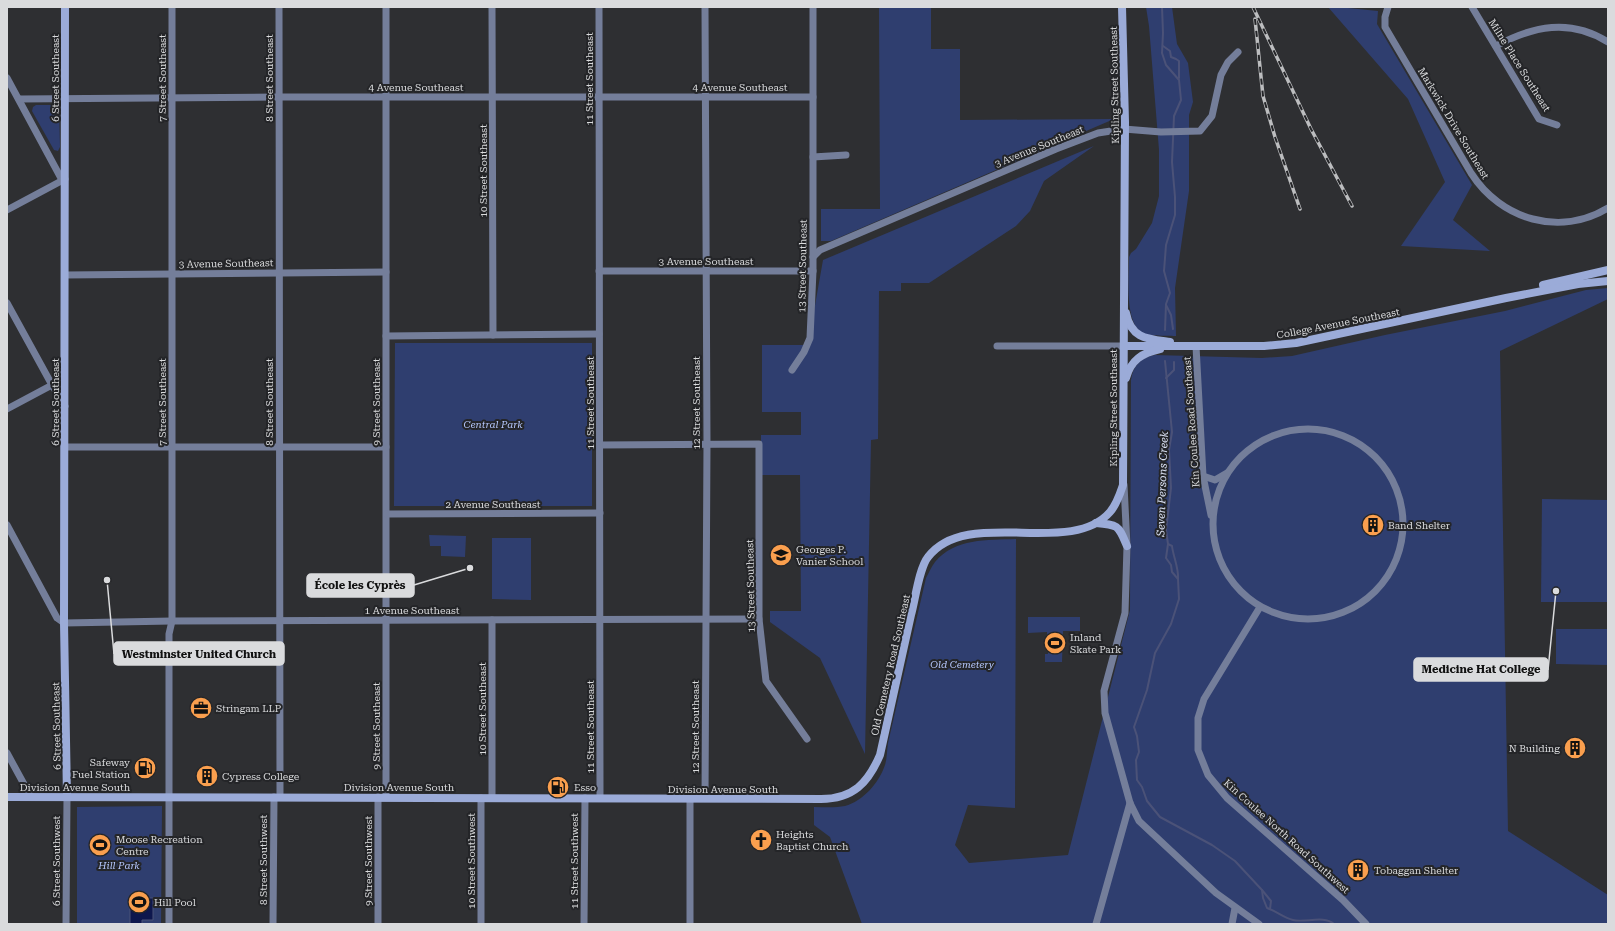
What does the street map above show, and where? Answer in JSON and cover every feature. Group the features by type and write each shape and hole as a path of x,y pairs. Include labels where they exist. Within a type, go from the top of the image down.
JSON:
{"street":[{"name":"6 Street Southeast","path":"65,7 64,623 66,797"},
{"name":"7 Street Southeast","path":"169,924 169,634 172,621 172,7"},
{"name":"8 Street Southeast","path":"277,797 280,621 279,7"},
{"name":"9 Street Southeast","path":"382,797 387,514 386,7"},
{"name":"10 Street Southeast","path":"492,7 493,335"},
{"name":"11 Street Southeast","path":"599,7 600,798"},
{"name":"12 Street Southeast","path":"705,7 707,444 705,798"},
{"name":"13 Street Southeast","path":"792,370 804,352 810,338 813,271 812,7"},
{"name":"Kipling Street Southeast","path":"1122,7 1124,129 1123,475 1127,546 1125,613 1104,691 1103,701 1130,803"},
{"name":"Markwick Drive Southeast","path":"1388,7 1385,17 1385,27 1474,177 1492,198 1515,213 1530,219 1546,222 1560,223 1576,221 1596,215 1608,208"},
{"name":"Milne Place Southeast","path":"1472,7 1539,119 1557,125"},
{"path":"1496,46 1529,31 1556,27 1567,27 1587,32 1608,42"},
{"name":"3 Avenue Southeast","path":"813,257 820,250 1056,148 1098,133 1124,129 1161,132 1200,131 1212,116 1221,75 1228,62 1238,52"},
{"path":"7,78 64,180 7,210"},
{"name":"4 Avenue Southeast","path":"19,99 279,97 813,97"},
{"path":"813,157 846,155"},
{"name":"College Avenue Southeast","path":"1506,298 1528,289 1608,270"},
{"name":"3 Avenue Southeast","path":"599,271 813,271"},
{"name":"3 Avenue Southeast","path":"65,274 386,272"},
{"name":"College Avenue Southeast","path":"1124,346 1264,346 1296,343 1506,298 1578,284 1608,280"},
{"path":"1124,298 1130,325 1136,334 1143,338 1192,346"},
{"path":"7,303 65,406"},
{"path":"386,336 600,334"},
{"path":"997,346 1124,346"},
{"path":"1124,387 1129,369 1133,362 1145,353 1169,346"},
{"name":"Kin Coulee Road Southeast","path":"1192,346 1203,476 1212,519"},
{"path":"7,410 52,385"},
{"path":"1296,429 1324,429 1350,438 1373,454 1391,475 1401,501 1404,529 1398,557 1385,581 1365,601 1341,614 1313,620 1286,618 1260,607 1239,591 1224,570 1214,545 1212,519 1216,495 1228,473 1245,451 1269,436 1296,429"},
{"name":"13 Street Southeast","path":"707,444 759,444 759,619 766,681 807,739"},
{"path":"600,445 707,444"},
{"path":"65,447 386,447"},
{"path":"1203,476 1215,480 1228,473"},
{"path":"1096,523 1106,516 1114,506 1123,485 1123,475"},
{"name":"2 Avenue Southeast","path":"387,514 600,513"},
{"path":"1096,523 1115,525 1120,530 1127,546"},
{"name":"Old Cemetery Road Southeast","path":"790,799 836,798 856,790 864,783 875,766 880,755 921,574 927,558 937,549 957,537 984,533 1069,531 1087,528 1096,523"},
{"path":"7,525 57,618 64,623"},
{"name":"Kin Coulee North Road Southwest","path":"1260,607 1204,699 1198,718 1198,750 1208,775 1227,798 1343,900 1366,924"},
{"name":"1 Avenue Southeast","path":"64,623 172,621 759,619"},
{"name":"10 Street Southeast","path":"492,620 492,798"},
{"path":"7,753 31,797"},
{"name":"Division Avenue South","path":"7,797 790,799"},
{"name":"6 Street Southwest","path":"66,797 66,924"},
{"name":"8 Street Southwest","path":"273,924 277,797"},
{"name":"9 Street Southwest","path":"378,924 382,797"},
{"name":"10 Street Southwest","path":"481,798 481,924"},
{"name":"11 Street Southwest","path":"584,924 585,798"},
{"path":"690,798 690,924"},
{"path":"1130,803 1139,822 1216,892 1235,908 1259,924"},
{"path":"1096,924 1130,803"},
{"path":"1125,823 1139,822"},
{"path":"1232,924 1235,908"}],"green space":[{"path":"879,7 931,7 931,49 960,49 960,120 1114,119 831,241 821,241 821,209 880,209"},
{"path":"1146,7 1172,7 1177,44 1188,63 1193,102 1189,115 1189,191 1175,288 1176,336 1143,333 1137,328 1130,310 1128,287 1129,257 1136,249 1152,223 1159,196 1159,150 1149,26"},
{"path":"1328,7 1347,7 1378,11 1377,24 1472,185 1453,220 1490,251 1401,246 1445,182 1408,99"},
{"path":"36,105 59,106 60,147 58,151 54,150 32,111 33,107"},
{"path":"1094,146 1044,181 1030,211 1016,226 929,283 901,283 901,291 879,291 878,439 871,440 865,754 820,658 770,622 770,611 801,611 800,475 761,475 761,435 801,435 801,412 762,412 762,345 808,345 823,260"},
{"name":"Old Cemetery","path":"1608,288 1608,299 1500,351 1508,831 1608,895 1608,924 862,924 830,837 814,825 814,807 837,807 852,804 864,796 879,778 886,763 888,743 926,578 935,562 943,554 962,544 983,540 1016,539 1015,808 968,805 955,845 969,863 1068,855 1130,610 1131,380 1133,371 1138,363 1145,358 1155,355 1262,358 1292,356 1385,335 1505,311 1586,290"},
{"name":"Central Park","path":"395,343 592,343 592,506 394,506"},
{"path":"1542,499 1608,500 1608,602 1541,602"},
{"path":"429,535 466,536 465,557 441,556 441,546 430,546"},
{"path":"492,538 531,538 531,600 492,599"},
{"name":"Inland Skate Park","path":"1028,617 1080,617 1080,631 1063,631 1062,662 1045,662 1045,654 1048,654 1047,632 1028,633"},
{"path":"1556,629 1608,629 1608,665 1556,664"},
{"name":"Hill Park","path":"162,806 161,924 77,924 77,807"}],"shaded area":[{"path":"143,898 153,898 153,920 142,920 142,924 130,924 130,903 143,904"}],"waterway":[{"name":"Seven Persons Creek","path":"1162,7 1162,53 1166,65 1179,80 1181,100 1174,116 1172,162 1175,215 1166,245 1164,271 1170,293 1166,304 1165,330"},
{"name":"Seven Persons Creek","path":"1163,46 1170,51 1171,57 1179,61 1179,78"},
{"name":"Seven Persons Creek","path":"1166,305 1171,315 1173,329"},
{"name":"Seven Persons Creek","path":"1165,361 1172,432 1169,450 1171,488 1166,530 1168,544 1166,558 1171,565 1172,572 1178,579 1179,599 1171,624 1155,653 1147,690 1134,727 1139,752 1136,760 1137,780 1142,787 1147,801 1160,817 1212,845 1235,861 1262,890 1267,908 1293,920 1325,920 1334,924"},
{"name":"Seven Persons Creek","path":"1166,378 1174,370 1174,362"},
{"name":"Seven Persons Creek","path":"1168,544 1172,546 1178,571 1178,579"},
{"name":"Seven Persons Creek","path":"1262,890 1271,901 1270,909"}],"railway":[{"path":"1253,7 1311,129 1352,206"},
{"path":"1255,19 1263,96 1275,137 1300,209"}],"place":[{"name":"Band Shelter","path":"1373,525"},
{"name":"Georges P. Vanier School","path":"781,555"},
{"name":"École les Cyprès","path":"470,568"},
{"name":"Westminster United Church","path":"107,580"},
{"name":"Medicine Hat College","path":"1556,591"},
{"name":"Inland Skate Park","path":"1055,643"},
{"name":"Stringam LLP","path":"201,708"},
{"name":"N Building","path":"1575,748"},
{"name":"Safeway Fuel Station","path":"145,768"},
{"name":"Cypress College","path":"207,776"},
{"name":"Esso","path":"558,787"},
{"name":"Heights Baptist Church","path":"761,840"},
{"name":"Moose Recreation Centre","path":"100,845"},
{"name":"Tobaggan Shelter","path":"1358,870"},
{"name":"Hill Pool","path":"139,902"}]}
